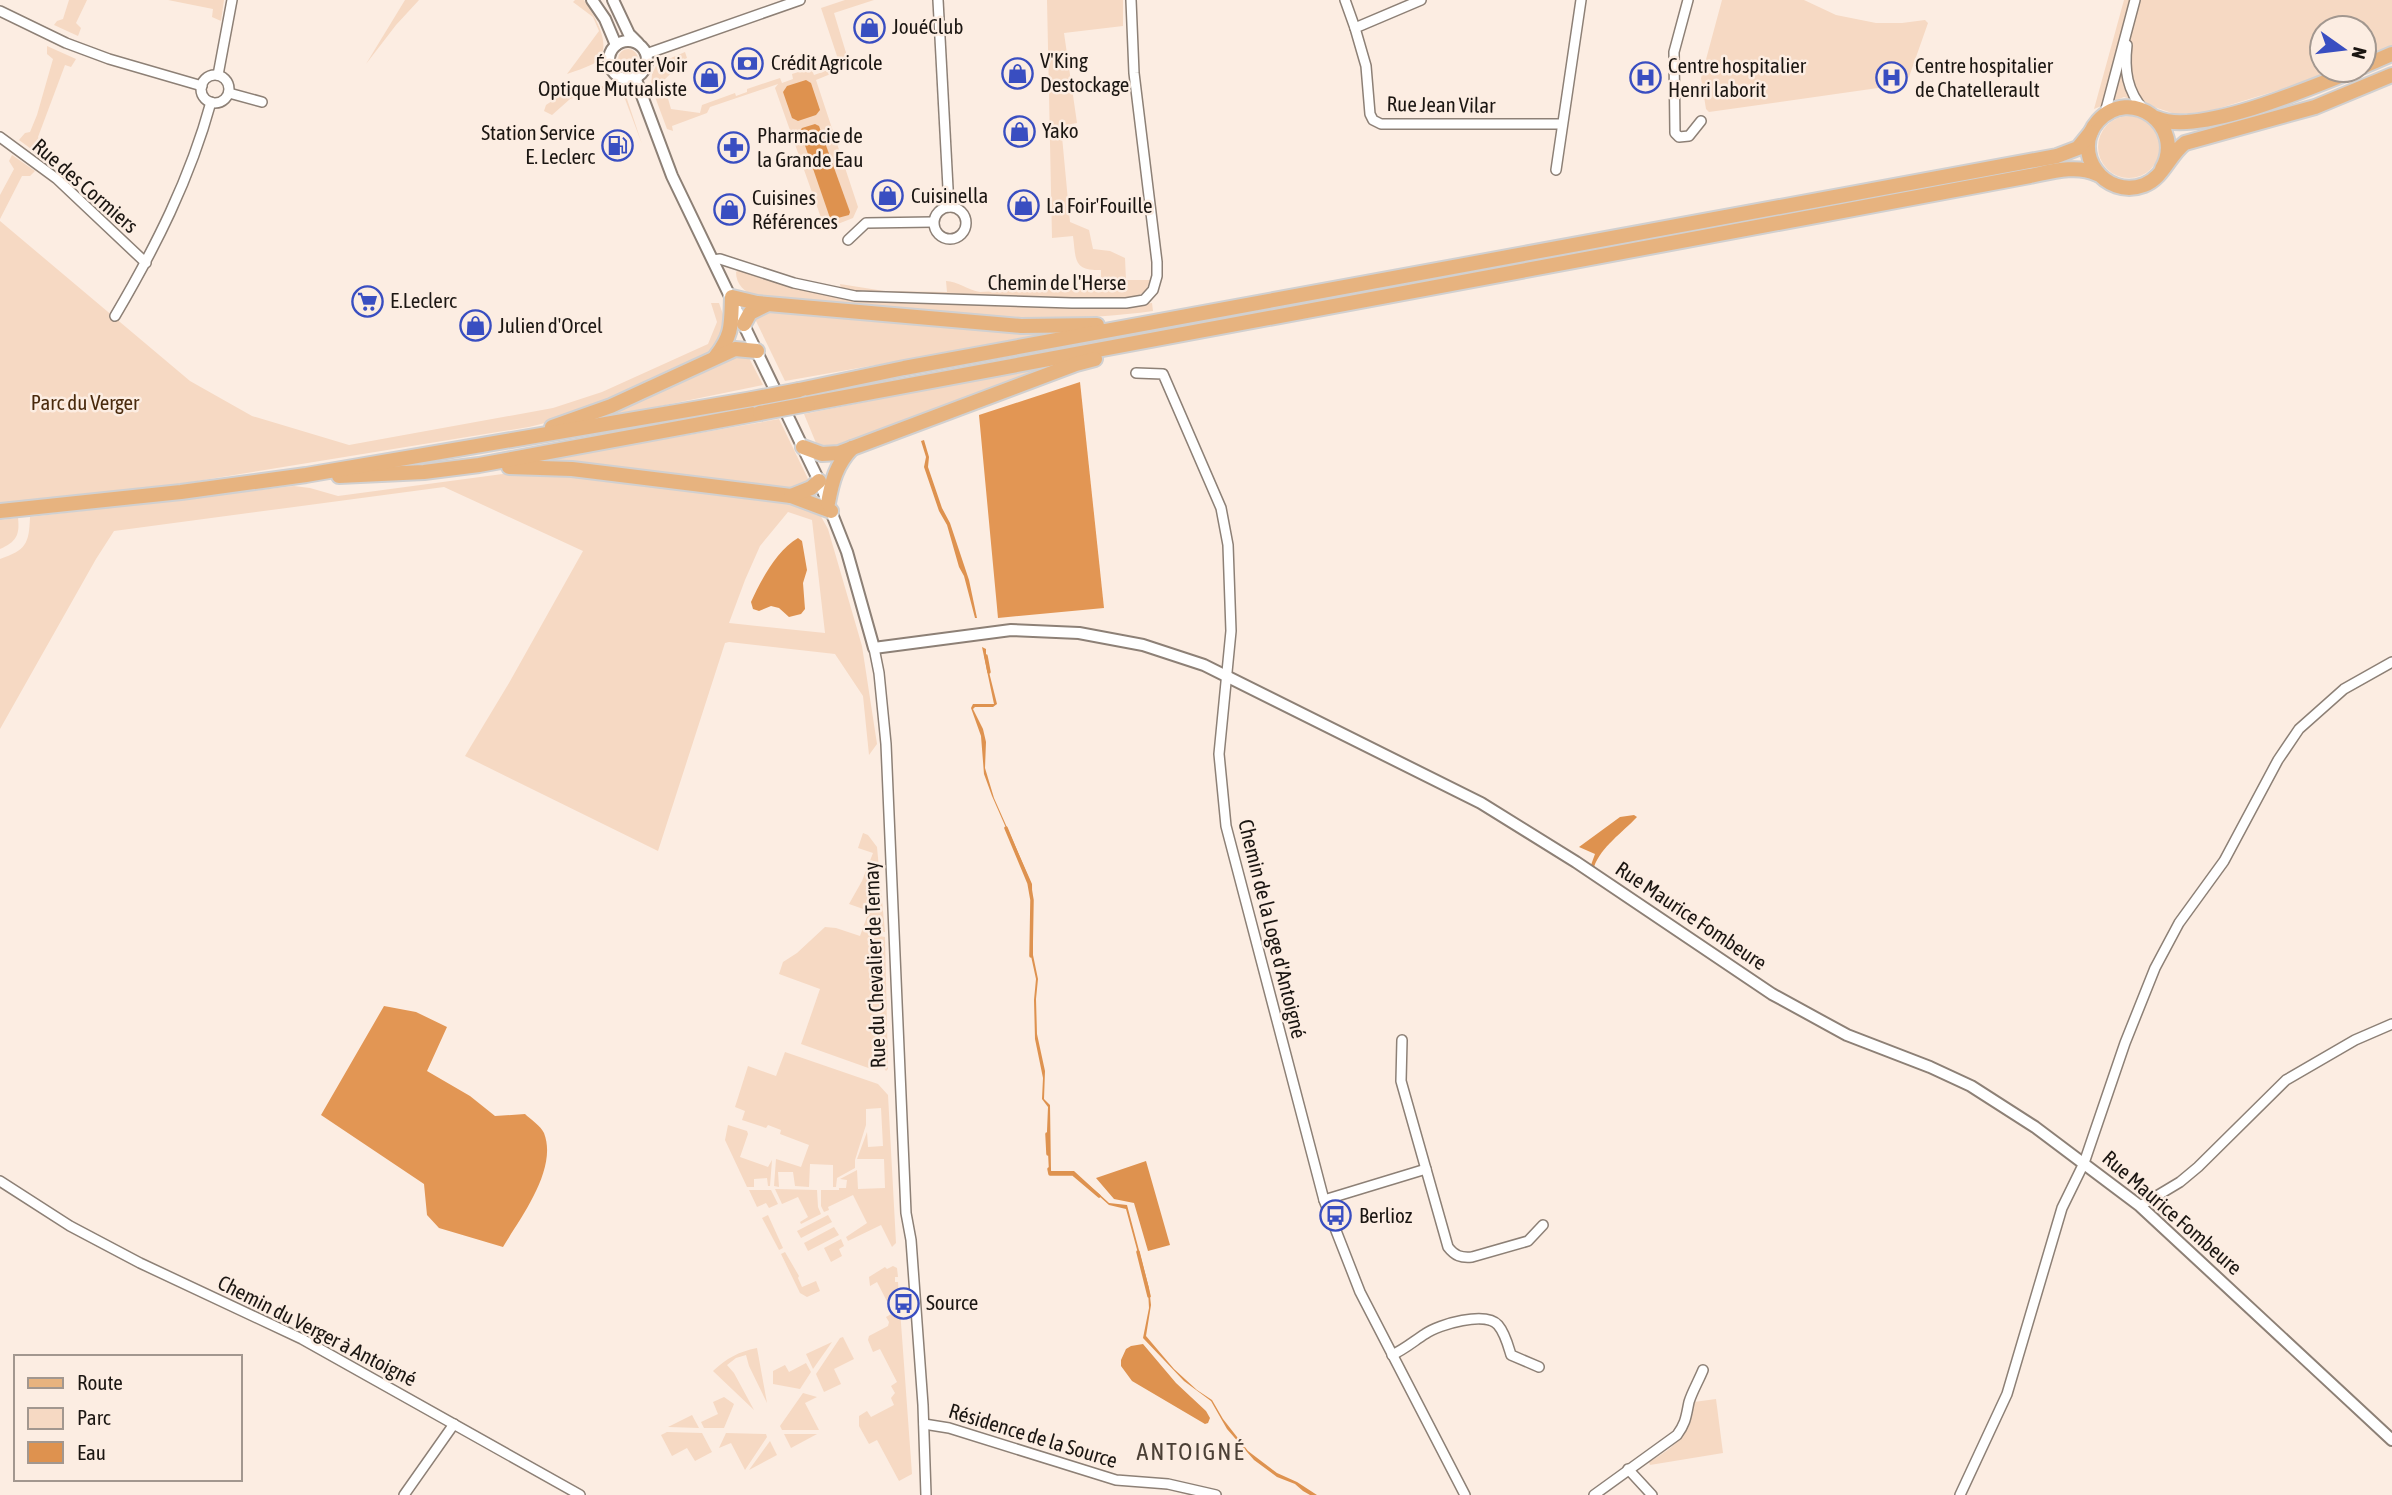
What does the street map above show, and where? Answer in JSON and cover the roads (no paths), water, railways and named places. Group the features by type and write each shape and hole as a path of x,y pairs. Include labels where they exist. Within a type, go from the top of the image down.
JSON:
{"main road":[{"path":"306,475 404,474 479,466 2030,176 2088,170 2116,186 2133,188 2151,182 2185,143 2304,110 2392,75"},
{"path":"0,511 181,492 306,475 752,399 1732,214 2057,156 2078,148 2104,116 2124,108 2150,114 2172,124 2192,123 2229,116 2317,84"},
{"path":"2150,114 2163,128 2168,141 2168,155 2162,169"},
{"path":"2091,132 2089,156 2097,174"},
{"path":"716,356 727,342 731,326 732,297 767,304 1021,326 1089,326 1135,319 1157,322"},
{"path":"744,324 750,313 767,304"},
{"path":"803,447 822,454 839,453 1076,364 1129,350 1156,339"},
{"path":"521,439 611,407 734,349 757,351"},
{"path":"479,466 572,469 791,496 830,507 834,474 841,459 852,448"},
{"path":"791,496 811,488 819,481"}],"street":[{"path":"218,75 232,0"},
{"path":"592,0 616,45"},
{"path":"613,0 629,34 638,43 646,54 646,65 635,78 619,76 611,68 610,56 616,45 629,41 638,43"},
{"path":"646,54 800,0"},
{"path":"938,0 949,207"},
{"name":"Chemin de l'Herse","path":"713,260 720,259 794,283 855,296 1072,303 1126,303 1144,300 1153,290 1157,262 1134,73 1131,0"},
{"name":"Rue Jean Vilar","path":"1345,0 1366,66 1370,114 1373,120 1381,124 1562,124"},
{"path":"1355,27 1421,0"},
{"path":"1556,170 1581,0"},
{"path":"1688,0 1675,48 1675,133 1689,136 1701,121"},
{"path":"2134,4 2126,52 2127,75 2132,94 2150,114"},
{"path":"2104,116 2134,4"},
{"path":"0,11 66,43 109,59 202,86"},
{"path":"218,75 226,80 229,93 220,102 211,102 202,94 202,86 210,76 218,75"},
{"name":"Rue du Chevalier de Ternay","path":"635,78 672,176 830,507 847,552 874,648 886,744 906,1213 911,1240 926,1495"},
{"path":"229,93 262,102"},
{"name":"Rue des Cormiers","path":"115,316 146,263 184,181 211,102"},
{"name":"Rue des Cormiers","path":"0,137 57,180 146,263"},
{"path":"949,207 958,209 964,217 965,227 960,236 950,240 936,233 933,222 940,210 949,207"},
{"path":"848,240 866,223 933,222"},
{"name":"Chemin de la Loge d'Antoigné","path":"1136,373 1163,374 1221,508 1228,545 1231,631 1219,754 1226,826 1324,1200 1360,1292 1465,1495"},
{"name":"Rue Maurice Fombeure","path":"874,648 969,634 1045,630 1101,636 1143,645 1204,665 1481,803 1576,862 1772,994 1847,1035 1971,1086 2024,1119 2140,1206 2392,1440"},
{"path":"1960,1495 2007,1394 2062,1208 2084,1163 2125,1044 2155,968 2179,923 2224,861 2278,760 2300,730 2344,689 2392,662"},
{"path":"2140,1206 2180,1182 2198,1167 2286,1080 2355,1040 2392,1024"},
{"path":"1402,1040 1401,1081 1448,1247 1454,1255 1472,1257 1528,1241 1543,1225"},
{"path":"1324,1200 1426,1169"},
{"name":"Chemin du Verger à Antoigné","path":"0,1181 37,1207 93,1238 152,1269 293,1334 580,1495"},
{"path":"1392,1355 1432,1330 1477,1318 1487,1318 1497,1323 1511,1355 1539,1367"},
{"path":"1594,1495 1677,1435 1684,1426 1689,1401 1703,1370"},
{"path":"404,1495 454,1424"},
{"name":"Résidence de la Source","path":"923,1424 948,1428 1116,1479 1168,1484 1216,1495"},
{"path":"1628,1469 1652,1495"}],"water":[{"path":"806,80 811,83 820,110 816,115 798,121 792,118 783,92 787,86"},
{"path":"815,124 819,126 849,215 830,218 800,131"},
{"path":"924,440 929,457 928,467 969,580 977,618 947,525 939,511 924,467 926,457 921,441"},
{"path":"798,538 802,541 807,570 803,583 805,609 801,614 789,617 779,608 771,606 759,611 753,609 751,602 770,566 790,543"},
{"path":"982,647 986,649 986,660 997,704 993,707 973,709 986,742 985,768 994,798 1032,884 1033,955 1038,979 1037,1034 1045,1071 1044,1099 1050,1105 1051,1171 1074,1171 1109,1203 1127,1205 1149,1288 1151,1305 1146,1336 1174,1369 1212,1400 1248,1451 1277,1473 1317,1495 1310,1495 1295,1484 1277,1477 1254,1460 1227,1429 1211,1401 1184,1381 1143,1338 1149,1308 1148,1290 1126,1209 1109,1205 1071,1173 1049,1173 1048,1107 1042,1099 1043,1078 1035,1039 1036,979 1031,956 1032,896 1028,878 992,796 984,774 981,736 971,708 973,704 994,704"},
{"path":"1620,817 1637,817 1607,846 1594,867 1591,865 1595,854 1579,847"},
{"path":"1146,1161 1170,1245 1148,1251 1134,1203 1114,1199 1096,1178"},
{"path":"1143,1344 1176,1383 1206,1411 1210,1418 1208,1423 1205,1424 1132,1381 1121,1366 1121,1360 1126,1349"}],"waterway":[{"path":"986,656 989,672"},
{"path":"1006,828 1029,883 1032,900 1031,956"},
{"path":"1047,1134 1048,1154"},
{"path":"1049,1169 1050,1174 1073,1174 1099,1196"},
{"path":"1138,1252 1149,1296"}],"place":[{"name":"JouéClub","path":"869,27"},
{"name":"Crédit Agricole","path":"748,63"},
{"name":"V'King Destockage","path":"1017,73"},
{"name":"Écouter Voir Optique Mutualiste","path":"710,77"},
{"name":"Centre hospitalier Henri laborit","path":"1645,78"},
{"name":"Centre hospitalier de Chatellerault","path":"1892,78"},
{"name":"Yako","path":"1019,131"},
{"name":"Station Service E. Leclerc","path":"618,145"},
{"name":"Pharmacie de la Grande Eau","path":"734,148"},
{"name":"Cuisinella","path":"888,196"},
{"name":"La Foir'Fouille","path":"1023,206"},
{"name":"Cuisines Références","path":"729,210"},
{"name":"E.Leclerc","path":"367,301"},
{"name":"Julien d'Orcel","path":"475,326"},
{"name":"Berlioz","path":"1336,1216"},
{"name":"Source","path":"903,1303"}],"district":[{"name":"ANTOIGNÉ","path":"1191,1452"}],"park label":[{"name":"Parc du Verger","path":"85,403"}]}
